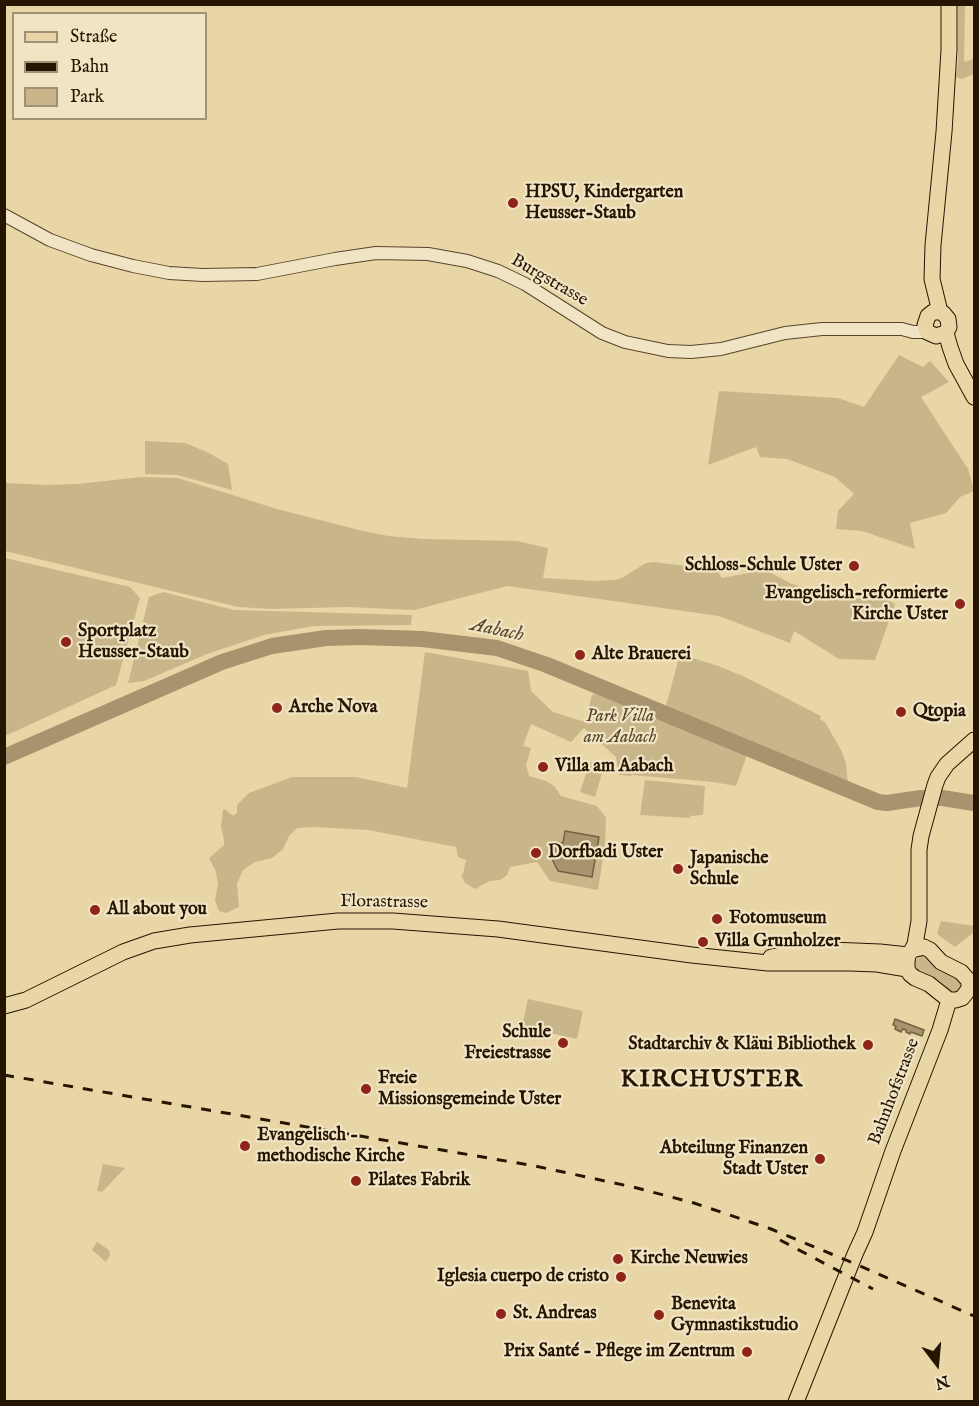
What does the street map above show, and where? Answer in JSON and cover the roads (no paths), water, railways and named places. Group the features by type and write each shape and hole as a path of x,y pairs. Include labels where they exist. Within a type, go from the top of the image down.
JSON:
{"main road":[{"path":"949,4 944,132 933,245 934,325 944,350 956,364 975,397"},
{"path":"919,921 930,950 941,962 961,972 971,988 962,998 949,1000 929,984 915,978 910,974 910,958 919,921 921,836 935,785 947,764 975,740"},
{"name":"Florastrasse","path":"4,1006 26,1000 124,951 154,941 190,934 338,921 393,921 498,929 754,961 782,954 839,950 910,958 924,947 930,950"},
{"name":"Bahnhofstrasse","path":"796,1401 869,1222 893,1150 940,1030 949,1000"}],"street":[{"name":"Burgstrasse","path":"4,215 50,240 91,255 133,267 169,273 257,274 335,259 376,254 428,255 467,261 498,271 525,284 602,333 656,350 708,351 785,333 822,329 902,328 912,324 934,325"}],"waterway":[{"name":"Aabach","path":"4,757 222,662 272,646 326,638 422,639 497,648 547,665 878,802 942,798 974,803"}],"railway":[{"path":"4,1075 535,1166 633,1187 694,1203 771,1229 974,1316"},
{"path":"780,1240 873,1289"}],"place":[{"name":"HPSU, Kindergarten Heusser-Staub","path":"513,203"},
{"name":"Schloss-Schule Uster","path":"854,566"},
{"name":"Evangelisch-reformierte Kirche Uster","path":"960,604"},
{"name":"Sportplatz Heusser-Staub","path":"66,642"},
{"name":"Alte Brauerei","path":"580,655"},
{"name":"Arche Nova","path":"277,708"},
{"name":"Qtopia","path":"901,712"},
{"name":"Villa am Aabach","path":"543,767"},
{"name":"Dorfbadi Uster","path":"536,853"},
{"name":"Japanische Schule","path":"678,869"},
{"name":"All about you","path":"95,910"},
{"name":"Fotomuseum","path":"717,919"},
{"name":"Villa Grunholzer","path":"703,942"},
{"name":"Schule Freiestrasse","path":"563,1043"},
{"name":"Stadtarchiv & Kläui Bibliothek","path":"868,1045"},
{"name":"Freie Missionsgemeinde Uster","path":"366,1089"},
{"name":"Evangelisch - methodische Kirche","path":"245,1146"},
{"name":"Abteilung Finanzen Stadt Uster","path":"820,1159"},
{"name":"Pilates Fabrik","path":"356,1181"},
{"name":"Kirche Neuwies","path":"618,1259"},
{"name":"Iglesia cuerpo de cristo","path":"621,1277"},
{"name":"St. Andreas","path":"501,1314"},
{"name":"Benevita Gymnastikstudio","path":"659,1315"},
{"name":"Prix Santé - Pflege im Zentrum","path":"747,1352"}],"district":[{"name":"KIRCHUSTER","path":"712,1081"}],"park label":[{"name":"Park Villa am Aabach","path":"620,727"}]}
